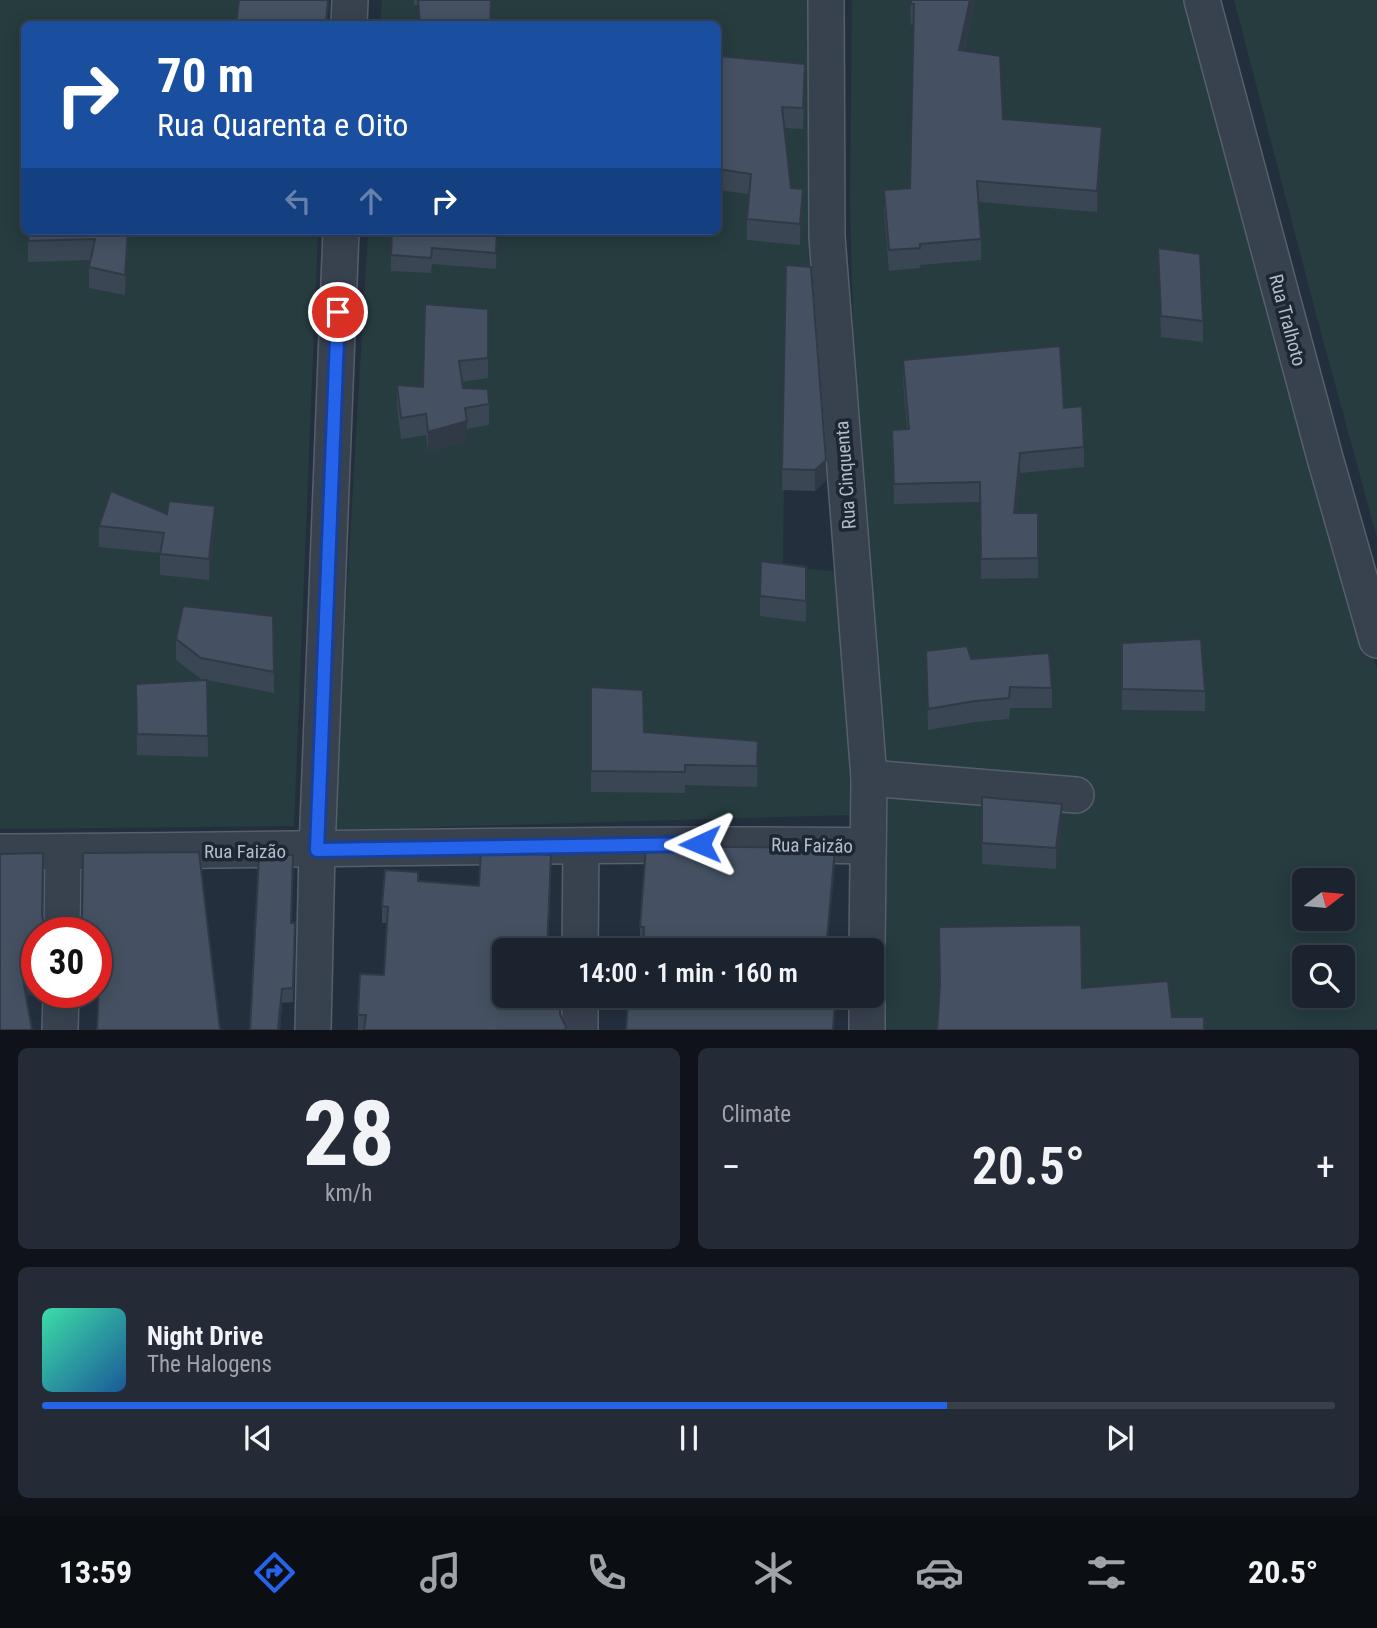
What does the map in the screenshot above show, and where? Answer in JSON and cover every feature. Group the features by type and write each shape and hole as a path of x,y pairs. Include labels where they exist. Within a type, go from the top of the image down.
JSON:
{"street":[{"path":"349,21 350,0"},
{"name":"Rua Cinquenta","path":"826,0 827,237 869,778 867,938"},
{"name":"Rua Tralhoto","path":"1202,0 1325,458 1377,640"},
{"path":"313,1030 317,850 341,235"},
{"path":"869,778 1076,795"},
{"name":"Rua Faizão","path":"0,852 700,844 868,846"},
{"path":"580,938 581,846"},
{"path":"62,917 63,852"},
{"path":"60,1030 61,1008"},
{"path":"580,1008 580,1030"},
{"path":"867,1008 867,1030"}],"green space":[{"path":"0,0 327,0 326,21 21,21 21,235 318,235 294,826 0,829"},
{"path":"382,0 816,0 827,288 786,287 783,567 848,572 850,815 333,830 368,235 721,235 721,21 380,21"},
{"path":"852,0 1190,0 1377,669 1377,1029 870,1029 871,1008 884,1008 884,938 868,938 850,201"},
{"path":"1234,0 1377,0 1377,538 1317,318"}],"building":[{"path":"239,0 328,0 326,21 236,21"},
{"path":"418,0 491,0 490,21 420,21"},
{"path":"911,0 970,0 959,50 1000,56 1003,119 1102,127 1097,191 977,181 981,239 920,244 920,248 889,250 884,190 910,188 914,4 911,4"},
{"path":"721,56 805,64 803,108 782,107 791,188 803,189 800,224 747,219 751,174 721,169"},
{"path":"29,235 128,235 125,275 89,267 95,239 28,241"},
{"path":"392,235 497,235 496,253 432,248 431,258 391,255"},
{"path":"1158,248 1200,254 1203,321 1161,316"},
{"path":"786,265 811,267 826,460 815,470 782,469"},
{"path":"425,304 488,309 488,358 459,361 463,388 488,389 489,404 465,408 467,421 428,432 426,414 401,418 397,385 423,387"},
{"path":"1060,346 1064,408 1082,406 1084,447 1020,453 1014,513 1038,513 1038,558 981,559 980,482 894,484 892,430 909,429 903,360"},
{"path":"111,491 167,514 169,501 215,506 209,559 160,554 164,533 99,526"},
{"path":"761,561 806,567 806,601 760,596"},
{"path":"183,606 273,616 274,672 201,658 176,639"},
{"path":"1201,639 1205,691 1122,689 1122,643"},
{"path":"967,646 971,659 1049,653 1052,688 1010,687 1009,698 928,709 926,651"},
{"path":"207,680 208,736 137,734 136,684"},
{"path":"591,687 643,690 644,732 758,741 757,766 685,765 685,772 591,771"},
{"path":"982,797 1062,804 1056,848 982,843"},
{"path":"646,846 835,848 827,938 644,938 644,927 640,927"},
{"path":"481,850 551,855 548,938 492,938 492,1008 560,1008 565,1030 364,1030 366,1015 358,1015 360,974 384,975 388,907 382,906 385,870 418,872 418,881 479,886"},
{"path":"199,852 220,1030 97,1030 98,1008 112,1008 112,917 82,917 83,853"},
{"path":"43,853 42,917 21,917 21,1008 28,1008 32,1030 0,1030 0,854"},
{"path":"259,855 293,855 293,988 282,989 278,1030 250,1030"},
{"path":"1081,925 1082,988 1168,981 1172,1017 1204,1017 1204,1030 937,1030 940,984 939,927"},
{"path":"628,1008 834,1008 833,1030 626,1030"}],"route":[{"path":"338,312 317,850 700,844"}]}
